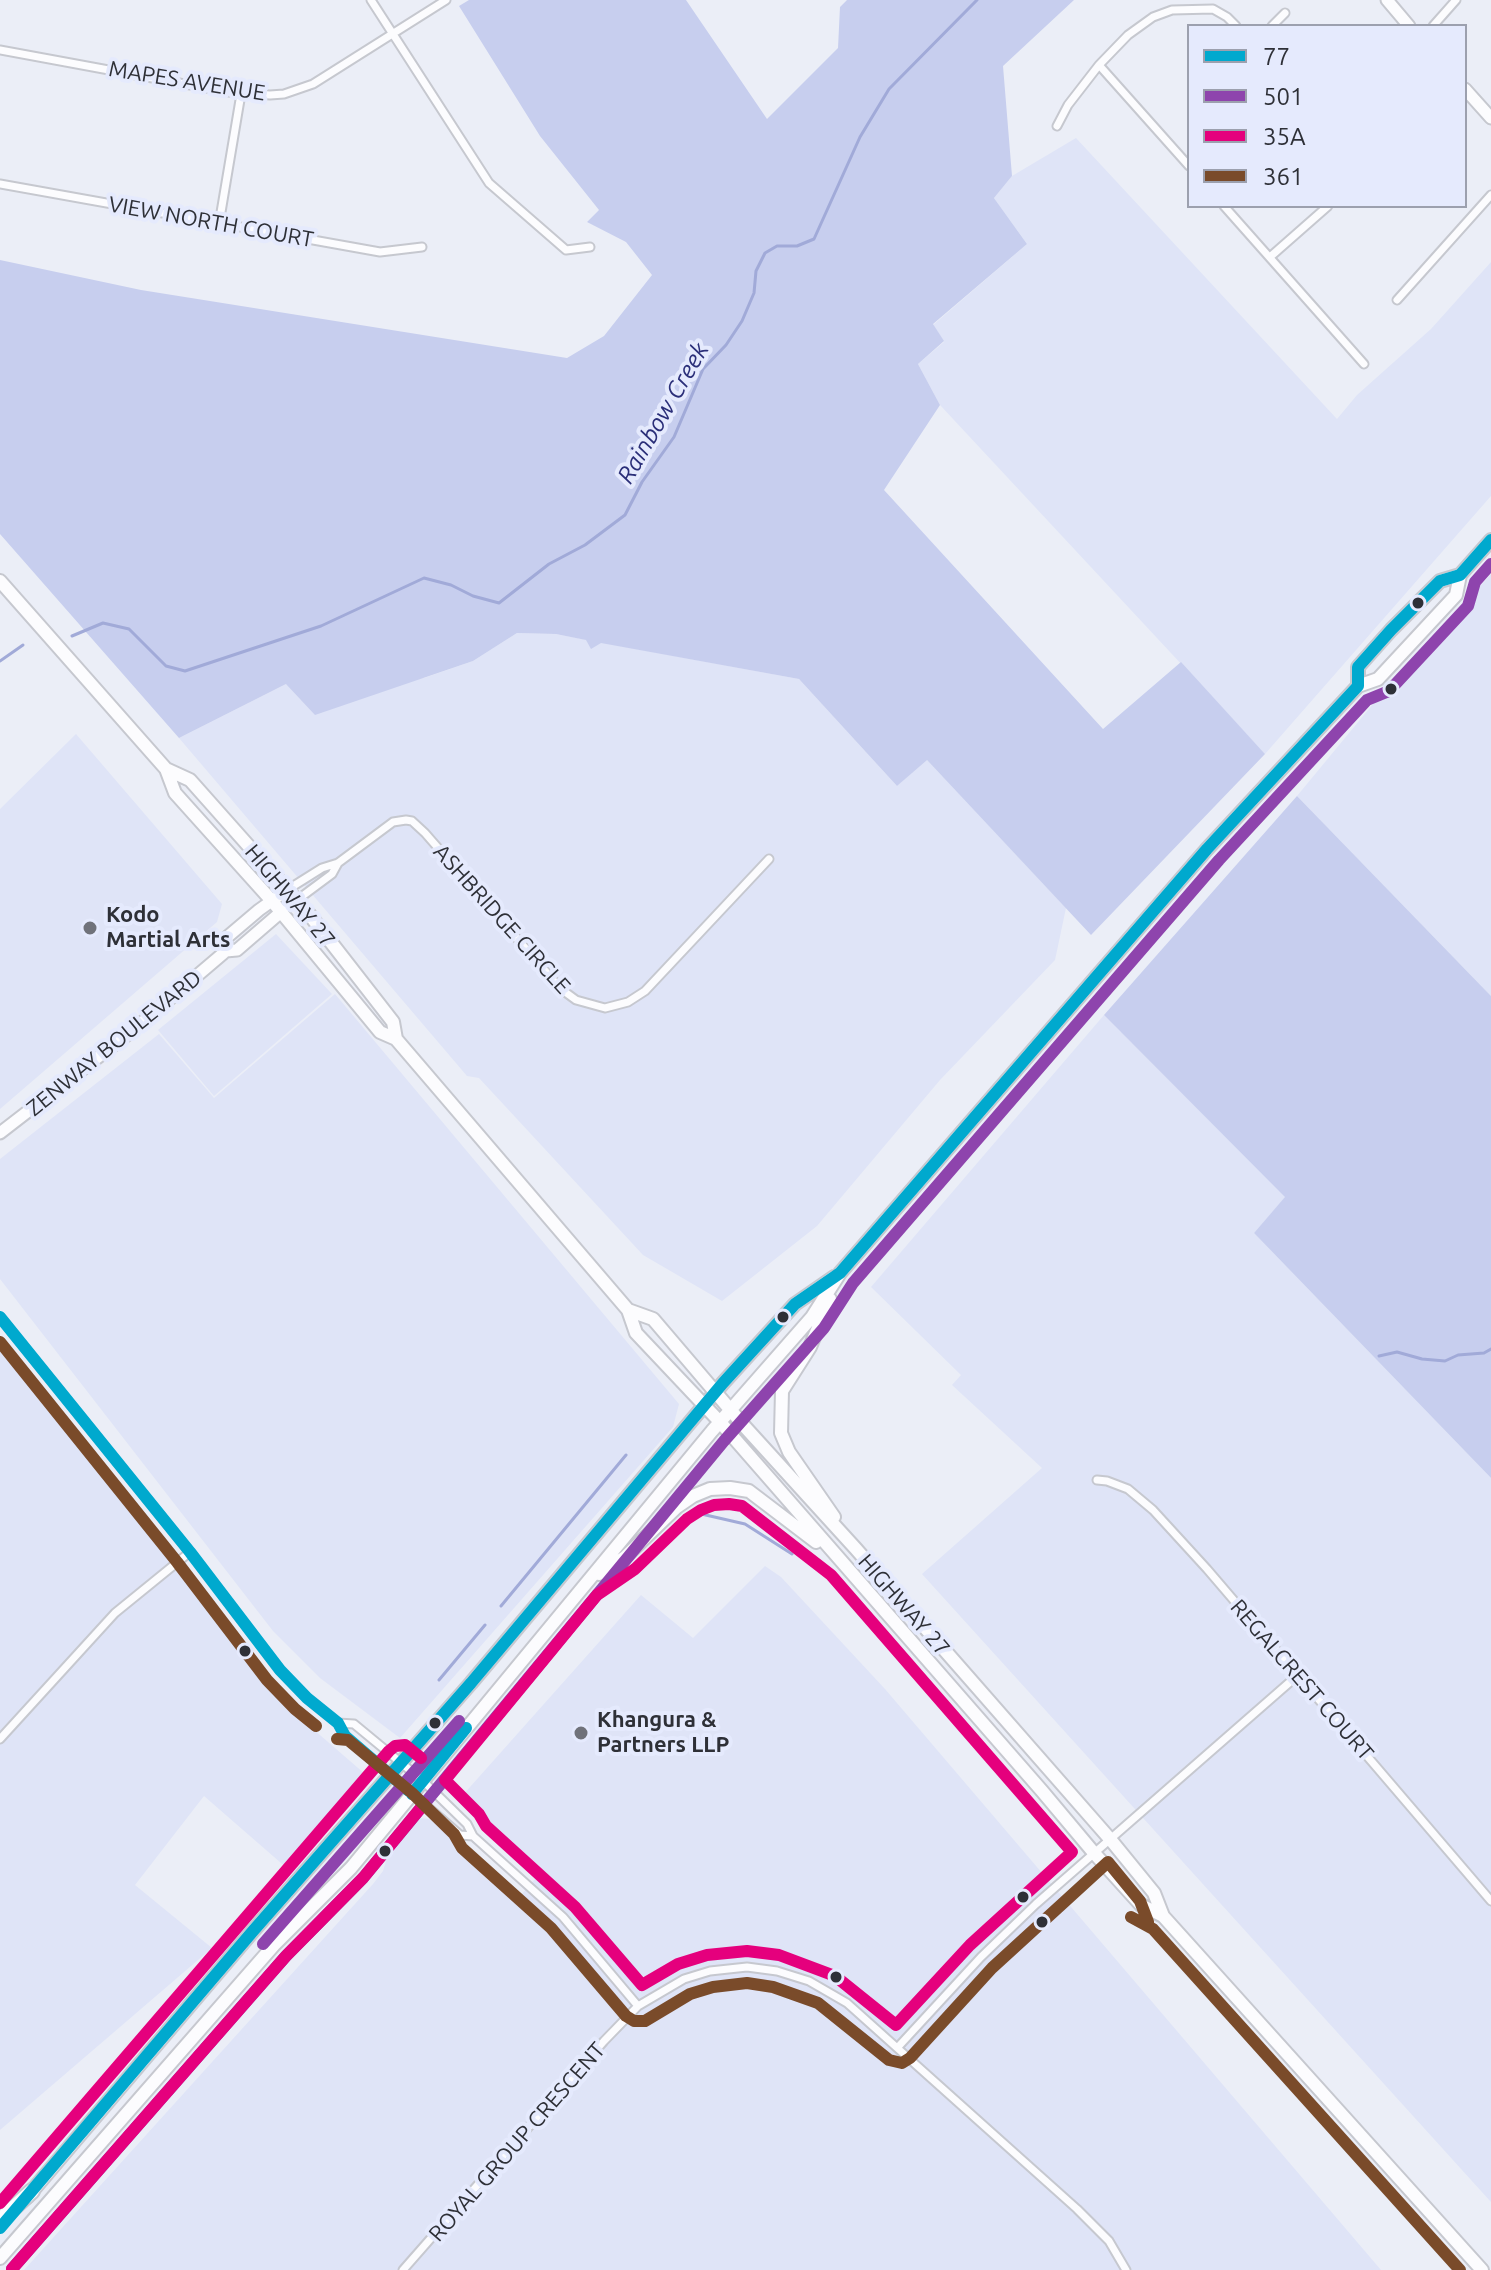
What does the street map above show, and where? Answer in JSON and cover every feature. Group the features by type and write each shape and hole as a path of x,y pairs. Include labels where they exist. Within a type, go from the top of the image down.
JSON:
{"highway":[{"path":"0,2220 32,2191"}],"main road":[{"path":"0,2258 274,1945 351,1868 730,1410 812,1317 840,1273 1207,849 1358,686 1378,679 1456,595 1460,575 1491,540"},
{"path":"1358,686 1358,667 1391,630 1440,581 1460,575"},
{"name":"HIGHWAY 27","path":"0,581 166,769 175,793 272,901 380,1032 396,1039 628,1310 636,1333 720,1422 1141,1905 1163,1916"},
{"name":"HIGHWAY 27","path":"166,769 190,780 292,896 393,1022 396,1039"},
{"path":"0,2228 471,1683 716,1393 795,1304 840,1273"},
{"path":"840,1273 810,1347 782,1391 781,1433 789,1452 856,1549"},
{"name":"HIGHWAY 27","path":"628,1310 653,1319 1110,1839 1154,1893 1163,1916 1482,2270"},
{"path":"586,1583 625,1557 677,1507 710,1489 749,1491 842,1563"}],"street":[{"path":"371,0 489,183 566,250 590,247"},
{"name":"MAPES AVENUE","path":"0,50 241,94 270,95 303,88 446,0"},
{"path":"1387,0 1407,24"},
{"path":"1435,24 1456,0"},
{"path":"1057,126 1068,105 1099,65 1153,17 1172,10 1213,9 1233,24"},
{"path":"1274,24 1285,13"},
{"path":"1099,65 1187,164"},
{"path":"1467,91 1491,118"},
{"path":"219,224 241,94"},
{"name":"VIEW NORTH COURT","path":"0,184 380,252 422,247"},
{"path":"1397,300 1491,195"},
{"path":"1226,208 1364,364"},
{"path":"1270,257 1326,208"},
{"name":"ASHBRIDGE CIRCLE","path":"281,912 292,896 322,868 338,863 393,822 412,821 561,989 576,1000 605,1008 628,1002 645,991 769,859"},
{"name":"ASHBRIDGE CIRCLE","path":"292,896 332,874 338,863"},
{"name":"ZENWAY BOULEVARD","path":"226,951 226,938 272,901 292,896"},
{"name":"ZENWAY BOULEVARD","path":"0,1133 132,1031 226,951 237,950 281,912"},
{"path":"0,1317 190,1552 280,1670 307,1698 338,1723 345,1736 412,1794 460,1835 473,1836"},
{"name":"REGALCREST COURT","path":"1097,1480 1128,1489 1153,1510 1491,1901"},
{"path":"0,1739 115,1613 190,1552"},
{"path":"898,2047 981,1957 1094,1853 1298,1675"},
{"path":"338,1723 354,1724 423,1781 467,1824 473,1836 563,1917 638,2006"},
{"name":"ROYAL GROUP CRESCENT","path":"403,2270 638,2006 684,1979 710,1971 747,1967 777,1971 826,1989 898,2047 1077,2209 1109,2241 1126,2270"}],"shaded area":[{"path":"469,0 686,0 767,119 838,48 840,7 847,0 1074,0 1003,66 1012,176 994,198 1027,244 933,324 944,341 918,364 940,405 884,490 1103,729 1181,662 1265,754 1091,935 927,760 897,786 799,679 601,643 591,649 586,640 556,634 517,633 473,661 315,715 286,684 179,738 0,534 0,260 141,290 567,358 604,336 652,275 626,242 587,222 599,210 540,136 459,6"},
{"path":"1076,138 1337,419 1357,395 1431,329 1491,262 1491,496 1265,754 940,405 918,364 944,342 933,325 1027,244 994,198 1012,176"},
{"path":"1491,574 1491,996 1297,796 1373,704"},
{"path":"517,633 556,634 799,679 897,786 926,759 1066,908 1055,960 940,1080 817,1226 722,1301 643,1255 479,1078 467,1076 179,738 286,684 424,678 473,661"},
{"path":"76,734 222,904 217,922 0,1109 0,809"},
{"path":"1297,796 1491,996 1491,1478 1254,1233 1285,1197 1104,1015"},
{"path":"276,934 332,994 214,1096 158,1030"},
{"path":"335,994 679,1404 673,1427 400,1738 320,1678 273,1631 0,1279 0,1159 159,1034 214,1098"},
{"path":"1104,1015 1286,1197 1254,1233 1491,1478 1491,2202 922,1574 1042,1468 952,1385 961,1375 871,1287"},
{"path":"0,1346 283,1703 365,1774 366,1782 289,1870 204,1796 135,1885 212,1948 0,2130"},
{"path":"765,1566 781,1577 885,1689 1381,2270 24,2270 373,1884 386,1861 419,1818 430,1819 520,1896 542,1871 462,1796 641,1595 693,1638"}],"waterway":[{"name":"Rainbow Creek","path":"72,636 103,623 129,629 166,666 185,671 321,626 424,578 499,603 549,564 585,545 625,515 642,482 674,437 703,369 726,345 742,321 754,293 756,271 765,253 777,246 797,246 814,239 860,137 889,89 977,0"},
{"name":"Rainbow Creek","path":"0,661 23,645"},
{"path":"1379,1356 1397,1352 1445,1361 1458,1355 1484,1353 1491,1349"},
{"path":"501,1606 626,1455"},
{"path":"697,1513 745,1524 792,1554"},
{"path":"439,1680 485,1625"}],"transit line":[{"name":"77","path":"0,2228 253,1931 471,1683 723,1383 795,1304 840,1273 1207,849 1358,686 1358,667 1391,630 1440,581 1460,575 1491,540"},
{"name":"501","path":"12,2269 286,1956 363,1878 724,1441 824,1328 853,1283 1219,860 1367,700 1389,691 1468,606 1475,582 1491,564"},
{"name":"77","path":"0,1317 190,1552 280,1670 307,1698 338,1723 345,1736 409,1791"},
{"name":"361","path":"0,1342 177,1562 267,1680 316,1726"},
{"name":"35A","path":"729,1504 742,1506 831,1575 1072,1852 970,1945 896,2025 835,1976 779,1955 747,1951 707,1955 678,1964 642,1985 575,1907 486,1826 479,1814 445,1780 597,1595 635,1569 687,1519 714,1505 729,1504"},
{"name":"501","path":"263,1944 459,1721"},
{"name":"77","path":"412,1794 466,1728"},
{"name":"361","path":"337,1739 348,1740 412,1793 454,1834 462,1848 551,1928 626,2016 634,2021 645,2021 690,1994 713,1987 747,1983 773,1987 818,2003 889,2060 902,2063 992,1968 1108,1862 1140,1901 1148,1922"},
{"name":"35A","path":"0,2203 389,1751 395,1746 405,1745 421,1758"},
{"name":"35A","path":"12,2269 286,1956 363,1878 424,1804"},
{"name":"361","path":"1131,1917 1153,1929 1460,2270"}],"place":[{"name":"Kodo Martial Arts","path":"90,928"},
{"name":"Khangura & Partners LLP","path":"581,1733"}]}
